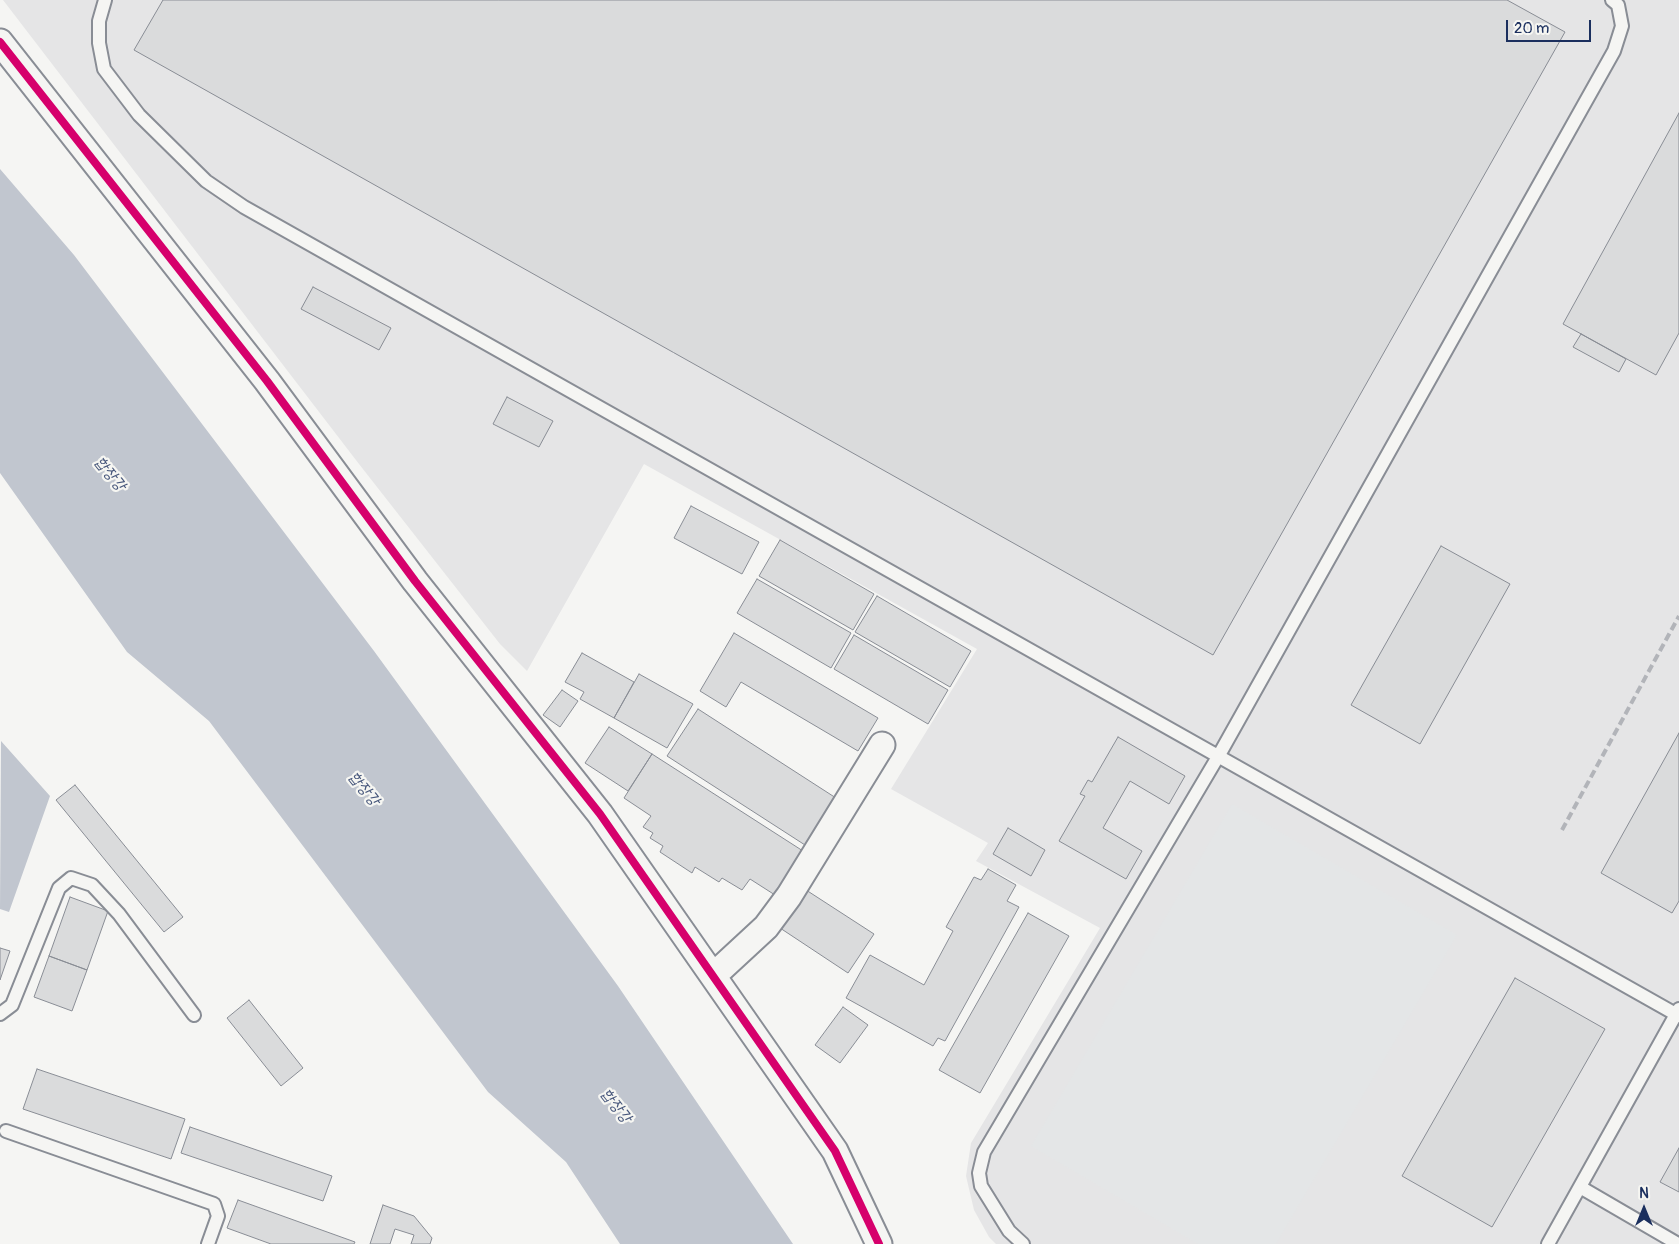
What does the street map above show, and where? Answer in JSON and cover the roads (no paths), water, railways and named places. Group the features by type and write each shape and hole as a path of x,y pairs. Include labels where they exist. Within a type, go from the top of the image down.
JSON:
{"street":[{"path":"0,42 267,381 416,581 600,814 835,1151 879,1244"},
{"path":"713,976 766,927 790,896 882,745"}],"lane":[{"path":"105,0 99,21 99,43 104,69 139,115 206,181 244,207 1678,1013 1548,1244"},
{"path":"1023,1244 1009,1231 981,1186 979,1174 984,1152 1219,755 1614,51 1622,26 1618,5 1612,0"},
{"path":"0,1014 12,1005 59,888 71,878 92,885 119,914 194,1015"},
{"path":"6,1131 214,1204 218,1216 208,1244"},
{"path":"1580,1187 1678,1244"}],"water":[{"name":"합장강","path":"0,169 74,255 374,651 618,986 793,1244 620,1244 566,1162 488,1092 209,721 127,652 0,473"},
{"path":"1,741 50,796 9,912 0,909"}],"railway":[{"path":"1562,830 1679,616"}]}
